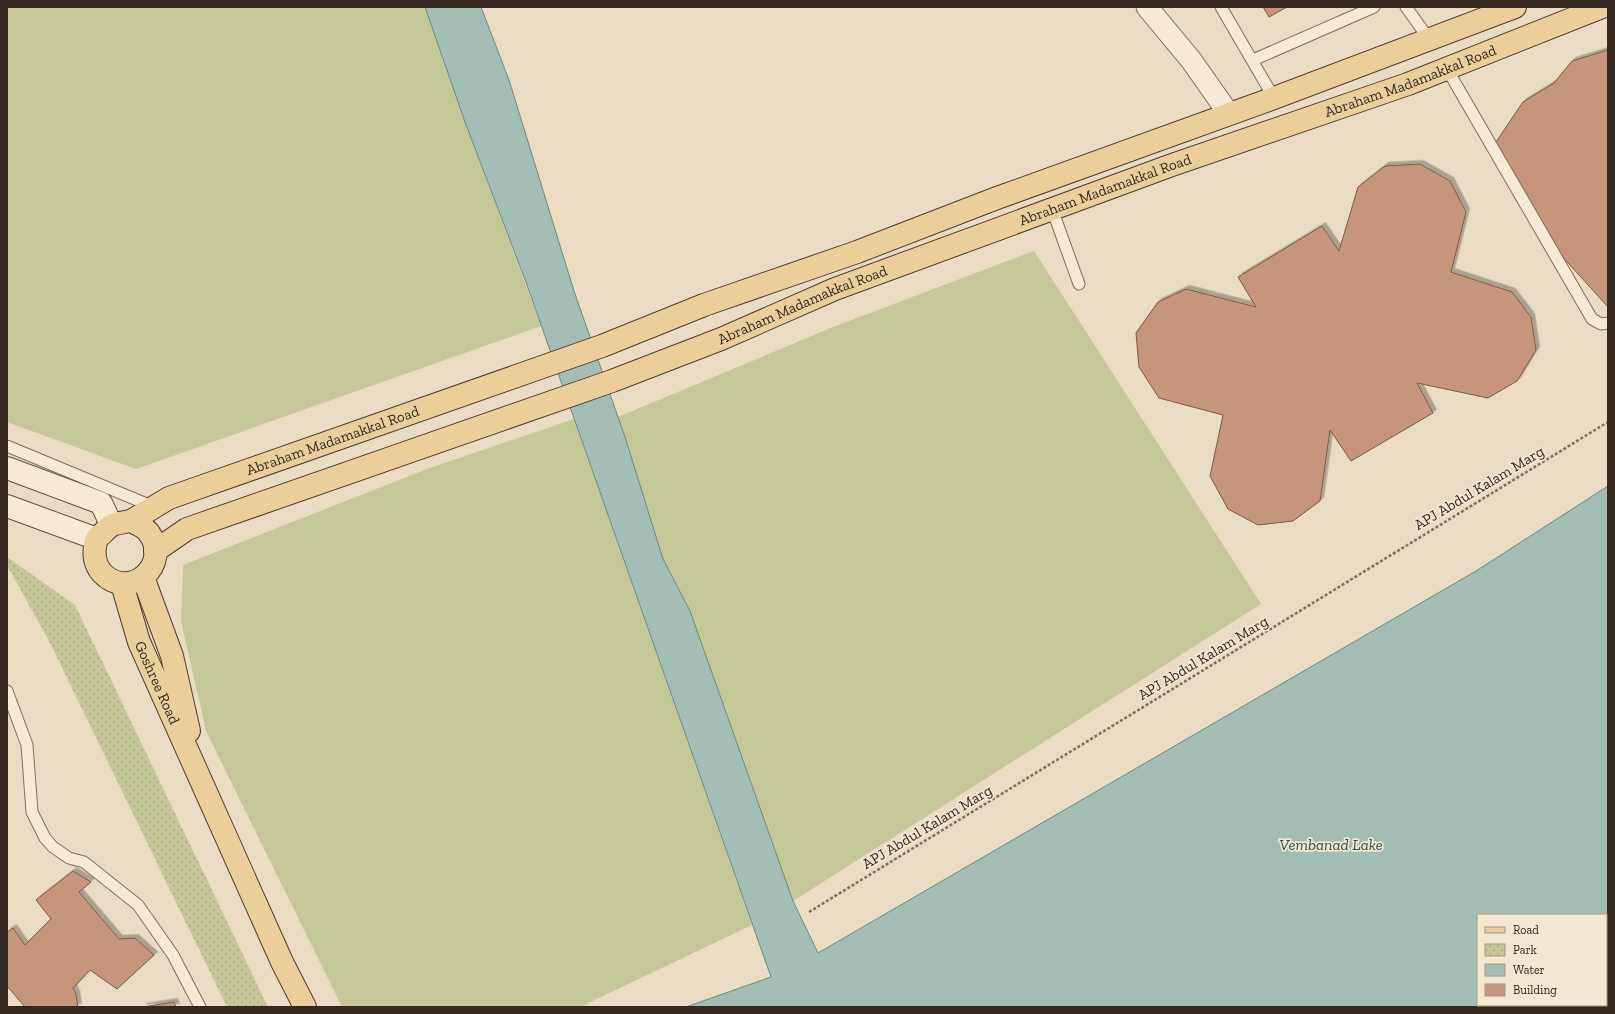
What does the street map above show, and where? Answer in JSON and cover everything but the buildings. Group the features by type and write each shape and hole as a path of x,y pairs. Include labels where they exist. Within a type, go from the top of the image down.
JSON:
{"main road":[{"name":"Abraham Madamakkal Road","path":"113,528 169,498 602,346 704,305 857,252 997,198 1274,98 1515,7"},
{"name":"Abraham Madamakkal Road","path":"155,551 187,529 612,381 721,339 835,289 1172,165 1408,84 1602,7"},
{"path":"7,468 101,503 113,528"},
{"path":"7,506 113,528 149,532 155,545 155,559 149,573 137,582 122,584 108,579 98,568 94,553 113,528"},
{"name":"Goshree Road","path":"143,577 172,656 200,779"},
{"name":"Goshree Road","path":"122,584 139,642 282,962 304,1007"}],"street":[{"path":"1147,7 1191,60 1229,114"}],"lane":[{"path":"1221,7 1274,98"},
{"path":"1253,60 1374,7"},
{"path":"1406,7 1429,39"},
{"path":"1447,69 1592,319 1601,324 1608,323"},
{"path":"1052,209 1079,284"},
{"path":"7,446 154,507"},
{"path":"7,691 27,745 32,812 45,838 53,847 69,858 84,862 138,905 173,955 200,1007"}],"path":[{"name":"APJ Abdul Kalam Marg","path":"809,912 1608,422"}],"green space":[{"path":"7,7 425,7 465,122 541,326 136,469 7,422"},
{"path":"1034,251 1261,604 793,901 690,612 663,559 618,417 833,327"},
{"path":"574,419 752,925 580,1007 342,1007 206,731 181,621 183,565 427,469"},
{"path":"7,557 75,605 268,1007 227,1007 50,643 7,565"}],"water":[{"name":"Vembanad Lake","path":"425,7 481,7 509,80 574,291 625,437 663,559 690,611 793,901 818,953 1476,571 1608,486 1608,1007 686,1007 771,977 527,285 465,122"}]}
